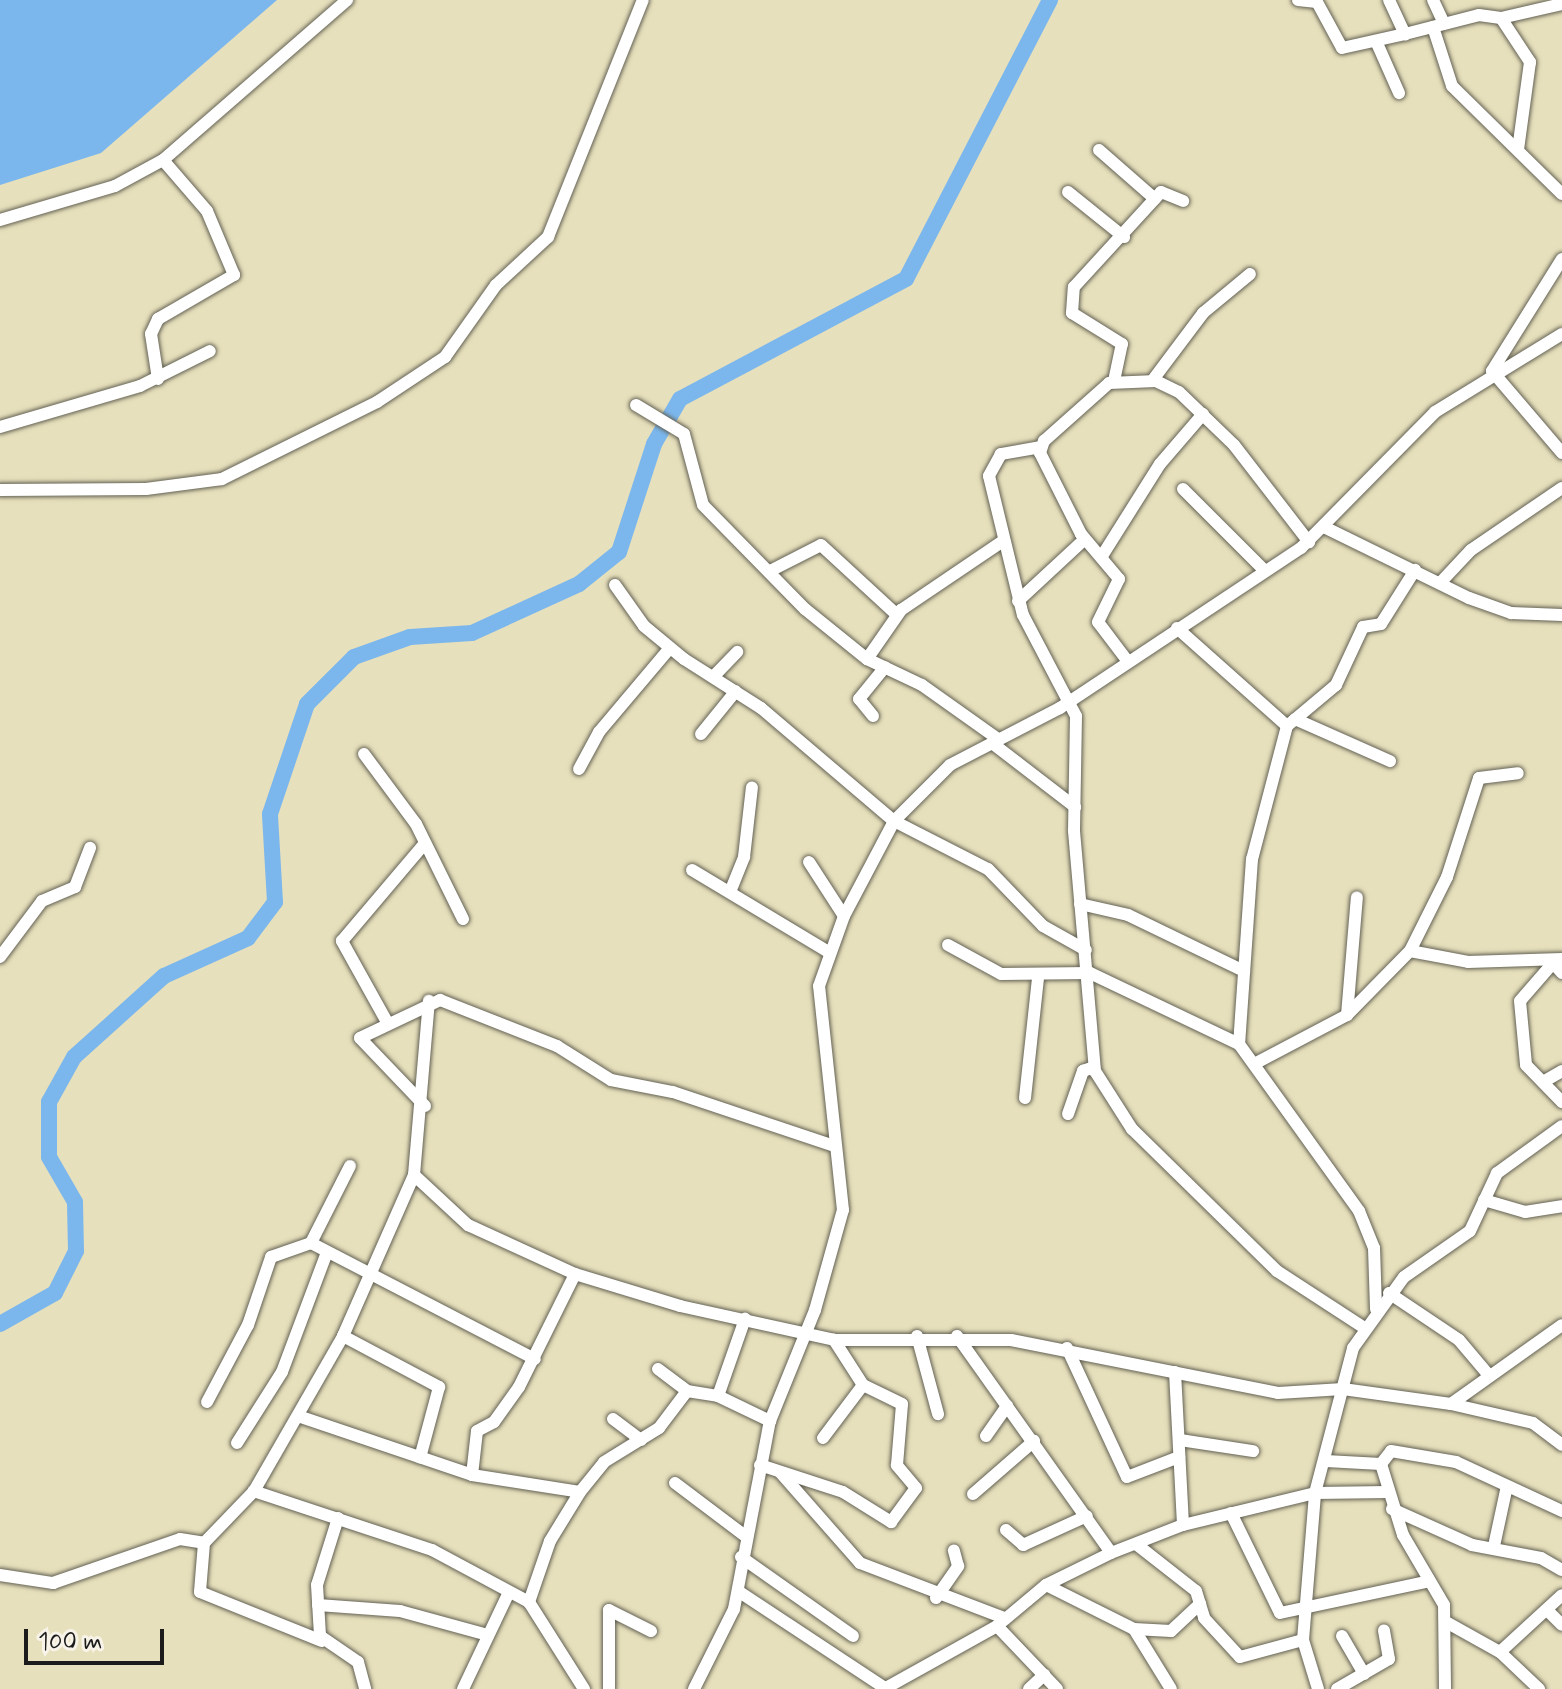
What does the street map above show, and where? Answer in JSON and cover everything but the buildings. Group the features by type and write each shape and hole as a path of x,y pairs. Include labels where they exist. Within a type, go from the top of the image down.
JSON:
{"street":[{"path":"0,220 115,186 163,160 347,0"},
{"path":"0,490 146,489 222,479 377,402 445,357 496,285 548,237 643,0"},
{"path":"1298,0 1317,2 1342,48 1486,14 1501,18 1540,3 1562,4"},
{"path":"1389,0 1405,34"},
{"path":"1433,0 1452,86 1562,194"},
{"path":"1479,0 1486,14"},
{"path":"1501,18 1530,62 1518,150"},
{"path":"1376,41 1399,93"},
{"path":"1099,150 1155,199"},
{"path":"158,379 151,334 158,319 234,275 207,211 163,160"},
{"path":"1183,201 1166,191 1155,199 1124,237 1077,281 1071,308 1122,344 1114,381 1041,447 1001,454 990,467 1003,541 1018,601 1076,716 1075,807 1080,904 1090,973 1094,1067 1122,1116 1171,1169 1283,1276 1363,1327"},
{"path":"1068,192 1124,237"},
{"path":"1492,371 1562,259"},
{"path":"1152,381 1203,313 1250,274"},
{"path":"694,1689 738,1591 741,1557 770,1421 804,1332 843,1210 818,1006 830,953 844,916 894,821 950,765 1067,703 1126,659 1309,542 1423,422 1492,371 1562,334"},
{"path":"0,427 158,379 210,351"},
{"path":"1492,371 1562,453"},
{"path":"1114,381 1152,381 1203,414 1309,542"},
{"path":"639,407 678,429 692,450 703,505 770,571 867,659 885,667 995,741 1075,807"},
{"path":"1102,556 1160,464 1203,414"},
{"path":"1041,447 1085,539 1102,556 1119,585 1098,622 1126,659"},
{"path":"1440,583 1471,550 1562,488"},
{"path":"1183,489 1265,571"},
{"path":"1324,527 1440,583 1511,613 1562,615"},
{"path":"1018,601 1085,539"},
{"path":"867,659 897,615 1003,541"},
{"path":"770,571 821,545 897,615"},
{"path":"1239,1044 1252,859 1291,723 1336,685 1363,627 1381,624 1415,570"},
{"path":"615,585 670,648 736,691 894,821 988,869 1043,926 1086,950"},
{"path":"1177,628 1291,723 1390,761"},
{"path":"579,769 599,732 670,648"},
{"path":"713,677 737,652"},
{"path":"873,716 859,699 885,667"},
{"path":"701,734 736,691"},
{"path":"364,754 425,843 463,919"},
{"path":"1256,1063 1347,1015 1410,951 1447,877 1479,778 1518,773"},
{"path":"730,892 744,857 752,787"},
{"path":"387,1022 342,941 425,843"},
{"path":"0,957 42,901 75,887 90,848"},
{"path":"809,862 844,916"},
{"path":"692,870 830,953"},
{"path":"1347,1015 1357,897"},
{"path":"1080,904 1128,915 1244,971"},
{"path":"948,945 980,968 1038,978 1090,973 1239,1044 1256,1063 1370,1233 1376,1309"},
{"path":"1410,951 1468,962 1559,965"},
{"path":"1559,965 1520,1001 1526,1065 1562,1102"},
{"path":"1025,1098 1038,978"},
{"path":"365,1689 358,1662 322,1641 200,1592 204,1543 254,1491 301,1417 373,1273 414,1175 425,1106 429,1001"},
{"path":"425,1106 361,1043 364,1034 429,1001 450,1002 557,1046 611,1080 673,1092 834,1146"},
{"path":"1068,1114 1083,1071 1094,1067"},
{"path":"1543,1082 1562,1071"},
{"path":"1318,1689 1303,1640 1315,1493 1363,1327 1389,1293 1466,1235 1497,1173 1562,1126"},
{"path":"207,1402 248,1325 271,1257 311,1243 350,1166"},
{"path":"414,1175 468,1225 575,1274 834,1340 957,1336 1067,1348 1278,1393 1343,1389 1451,1404 1533,1423 1562,1445"},
{"path":"1484,1200 1525,1212 1562,1206"},
{"path":"311,1243 535,1359"},
{"path":"237,1443 282,1372 327,1252"},
{"path":"472,1475 477,1431 494,1422 535,1359 575,1274"},
{"path":"1389,1293 1459,1340 1487,1373"},
{"path":"718,1396 745,1319"},
{"path":"1451,1404 1487,1373 1562,1325"},
{"path":"343,1336 439,1387 420,1458"},
{"path":"917,1336 938,1414"},
{"path":"957,1336 1111,1553"},
{"path":"760,1465 829,1486 895,1520 917,1485 898,1468 902,1404 863,1385 834,1340"},
{"path":"1067,1348 1127,1477 1179,1457"},
{"path":"658,1369 687,1391 718,1396 770,1421"},
{"path":"1175,1372 1183,1525"},
{"path":"823,1438 863,1385"},
{"path":"529,1602 550,1541 580,1492 604,1462 641,1440 687,1391"},
{"path":"986,1436 1007,1406"},
{"path":"301,1417 472,1475 580,1492"},
{"path":"613,1419 641,1440"},
{"path":"1180,1440 1253,1451"},
{"path":"973,1494 1034,1441"},
{"path":"1326,1461 1381,1464 1398,1452 1456,1462 1562,1511"},
{"path":"1381,1464 1392,1509 1430,1581 1446,1622 1445,1689"},
{"path":"780,1472 847,1553 936,1598 1000,1622 1057,1689"},
{"path":"675,1483 745,1536"},
{"path":"1494,1546 1507,1486"},
{"path":"254,1491 432,1550 529,1602 584,1689"},
{"path":"738,1591 884,1688 1000,1622 1046,1585 1111,1553 1183,1525 1315,1493 1388,1492"},
{"path":"1392,1509 1472,1545 1494,1546 1562,1570"},
{"path":"1231,1513 1277,1610 1306,1610 1430,1581"},
{"path":"1006,1530 1023,1545 1087,1516"},
{"path":"322,1641 319,1574 338,1518"},
{"path":"0,1575 53,1583 180,1539 204,1543"},
{"path":"1136,1544 1196,1591 1204,1618 1240,1657 1303,1640"},
{"path":"936,1598 958,1566 954,1551"},
{"path":"741,1557 853,1636"},
{"path":"1046,1585 1134,1629 1171,1631 1200,1604"},
{"path":"463,1689 509,1592"},
{"path":"1500,1652 1549,1612 1562,1595"},
{"path":"318,1605 400,1611 488,1635"},
{"path":"609,1689 609,1610 651,1631"},
{"path":"1549,1612 1562,1625"},
{"path":"1446,1622 1500,1652 1539,1689"},
{"path":"1134,1629 1171,1689"},
{"path":"1337,1689 1359,1681 1389,1659 1384,1630"},
{"path":"1342,1636 1359,1681"},
{"path":"1029,1689 1044,1675"}],"water":[{"path":"0,0 277,0 101,153 0,185"}],"waterway":[{"path":"0,1324 55,1293 76,1251 75,1202 49,1157 49,1102 74,1057 164,976 248,938 275,902 270,814 307,704 354,657 410,637 472,633 579,584 619,552 654,444 680,399 906,279 1050,0"}]}
